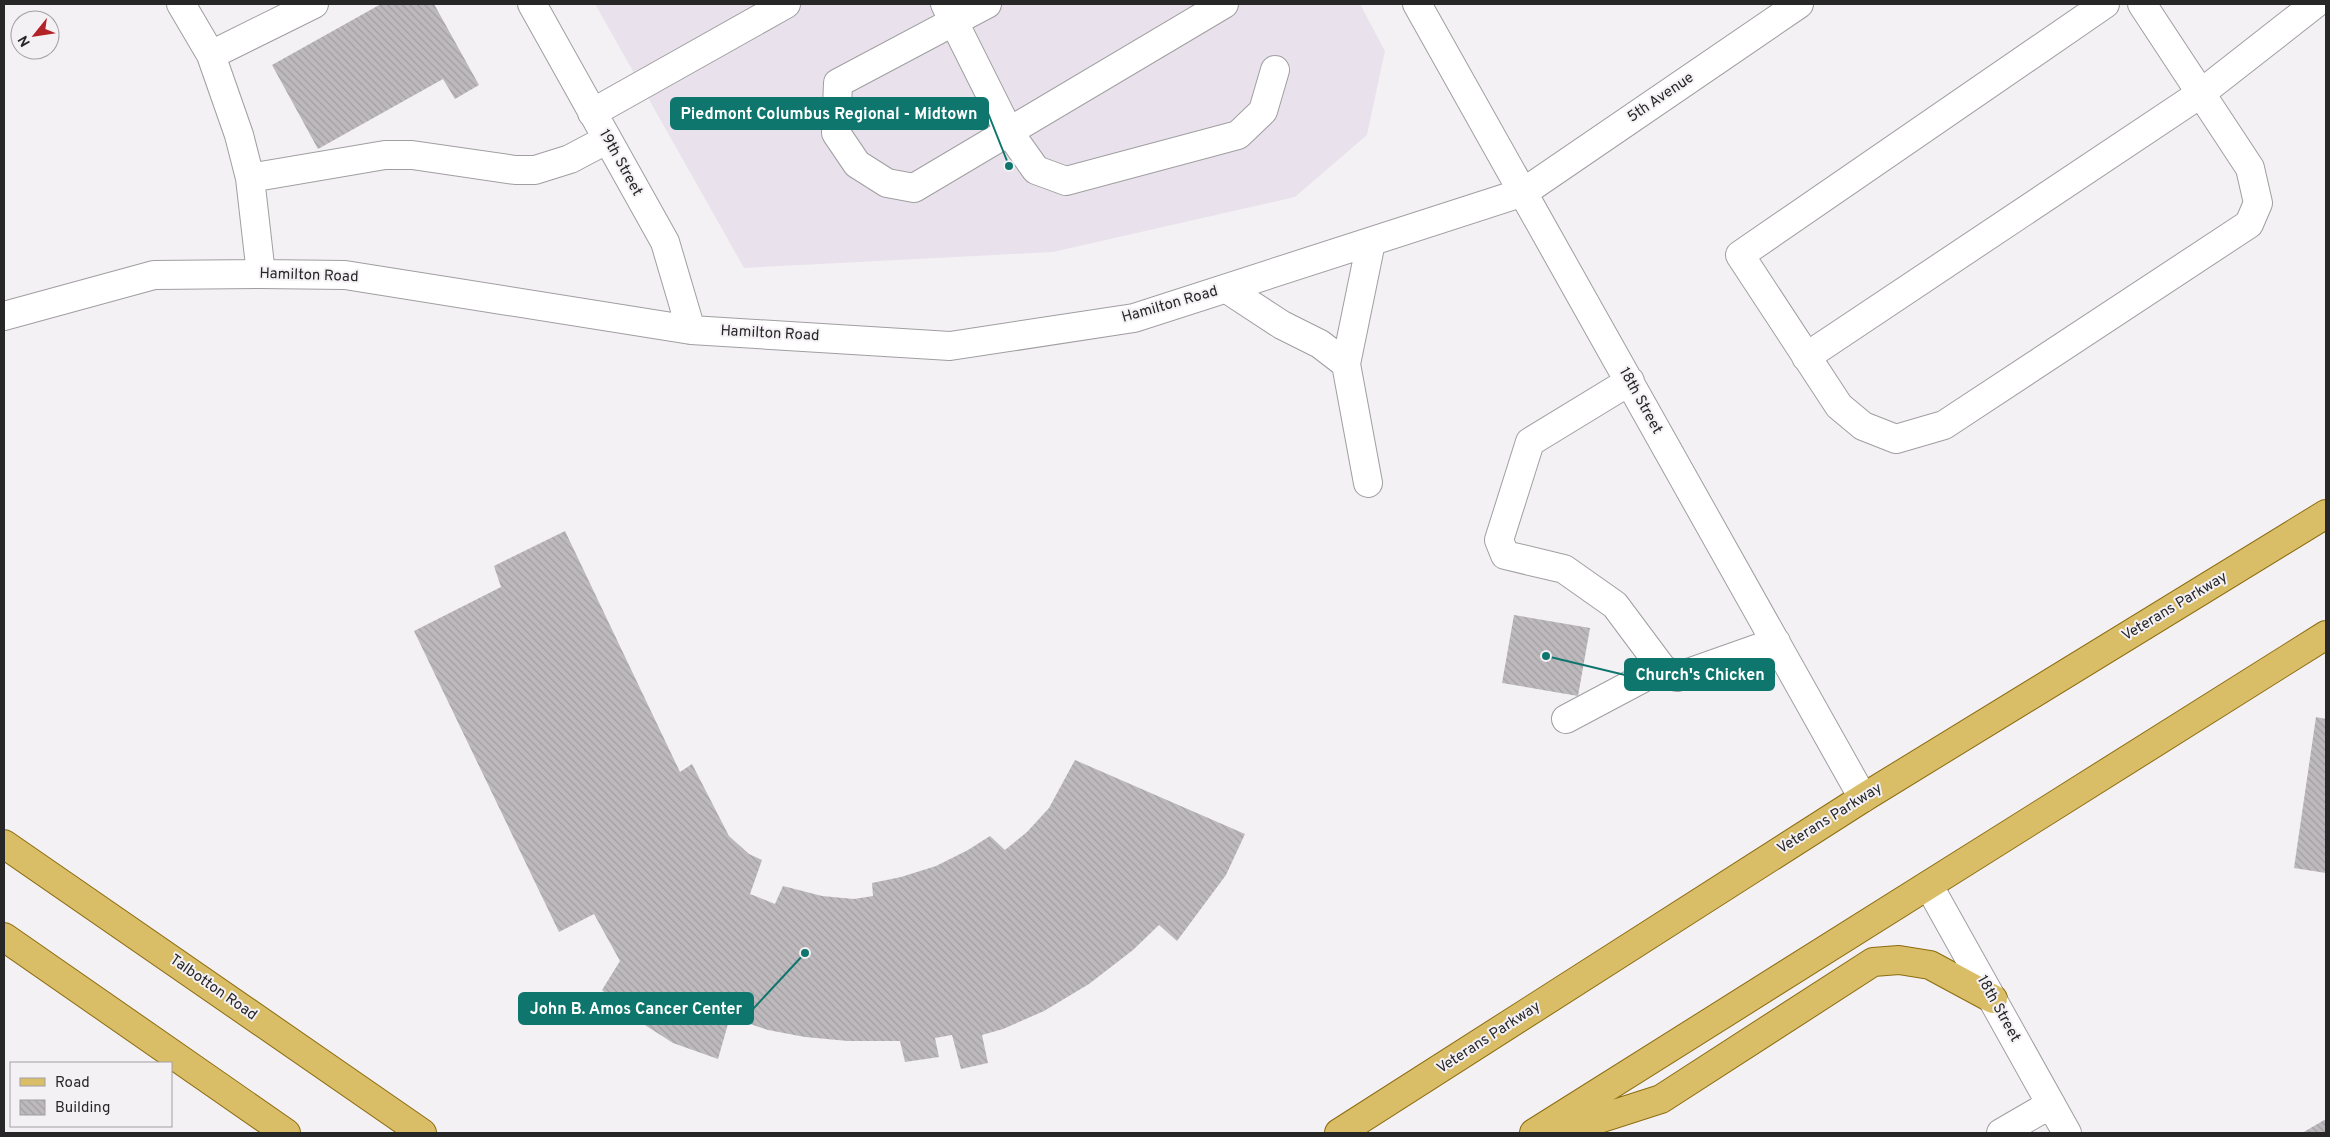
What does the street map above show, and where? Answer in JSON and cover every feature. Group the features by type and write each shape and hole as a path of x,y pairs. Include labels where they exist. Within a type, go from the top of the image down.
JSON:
{"main road":[{"name":"Veterans Parkway","path":"1339,1133 1863,798 2326,514"},
{"path":"1534,1133 2326,635"},
{"name":"Talbotton Road","path":"4,844 422,1133"},
{"path":"4,937 286,1133"},
{"path":"1555,1133 1661,1099 1873,962 1899,960 1930,965 1993,1000"}],"street":[{"path":"181,4 211,55 226,95 250,178 261,274"},
{"path":"211,55 314,4"},
{"name":"19th Street","path":"532,4 606,140 665,242 691,330"},
{"path":"592,113 786,4"},
{"path":"987,4 949,12 838,83 836,133 857,164 887,184 914,188 1224,4"},
{"name":"18th Street","path":"1417,4 1863,798"},
{"name":"5th Avenue","path":"1524,192 1799,4"},
{"path":"2105,4 1740,256 1839,406 1863,426 1896,439 1944,425 2249,224 2258,203 2250,168 2142,4"},
{"path":"1806,356 2200,94 2314,4"},
{"path":"949,12 1009,132 1036,170 1066,181 1238,135 1263,111 1275,70"},
{"path":"250,178 385,155 412,155 515,170 535,170 570,159 606,140"},
{"name":"Hamilton Road","path":"4,316 154,275 345,275 691,330 950,346 1134,318 1524,192"},
{"path":"1368,483 1346,364 1372,242"},
{"path":"1227,289 1282,325 1320,344 1346,364"},
{"path":"1630,382 1530,442 1499,540 1506,555 1564,569 1615,605 1662,668 1677,677 1776,642"},
{"path":"1566,719 1662,668"},
{"name":"18th Street","path":"1929,886 2067,1133"},
{"path":"2001,1133 2051,1104"}],"shaded area":[{"path":"595,4 1360,4 1385,51 1367,135 1295,197 1053,252 744,268"}],"building":[{"path":"381,4 434,4 479,85 455,99 443,79 318,149 272,65"},
{"path":"565,531 680,772 692,764 729,836 749,854 762,860 750,894 775,904 783,886 822,896 854,899 873,896 872,883 901,877 936,866 968,850 990,836 1005,850 1027,832 1049,808 1075,760 1245,834 1226,875 1177,941 1159,925 1133,950 1089,984 1044,1011 1003,1029 982,1035 988,1063 961,1069 952,1035 935,1038 939,1057 905,1062 900,1041 848,1041 805,1037 768,1030 730,1017 718,1059 673,1043 623,1011 602,990 620,961 594,914 559,932 414,631 501,587 494,566"},
{"path":"1514,615 1590,628 1578,696 1502,683"},
{"path":"2316,717 2326,719 2326,873 2294,868"},
{"path":"2326,1119 2326,1133 2302,1133"}],"place":[{"name":"Piedmont Columbus Regional - Midtown","path":"1009,166"},
{"name":"Church's Chicken","path":"1546,656"},
{"name":"John B. Amos Cancer Center","path":"805,953"}]}
